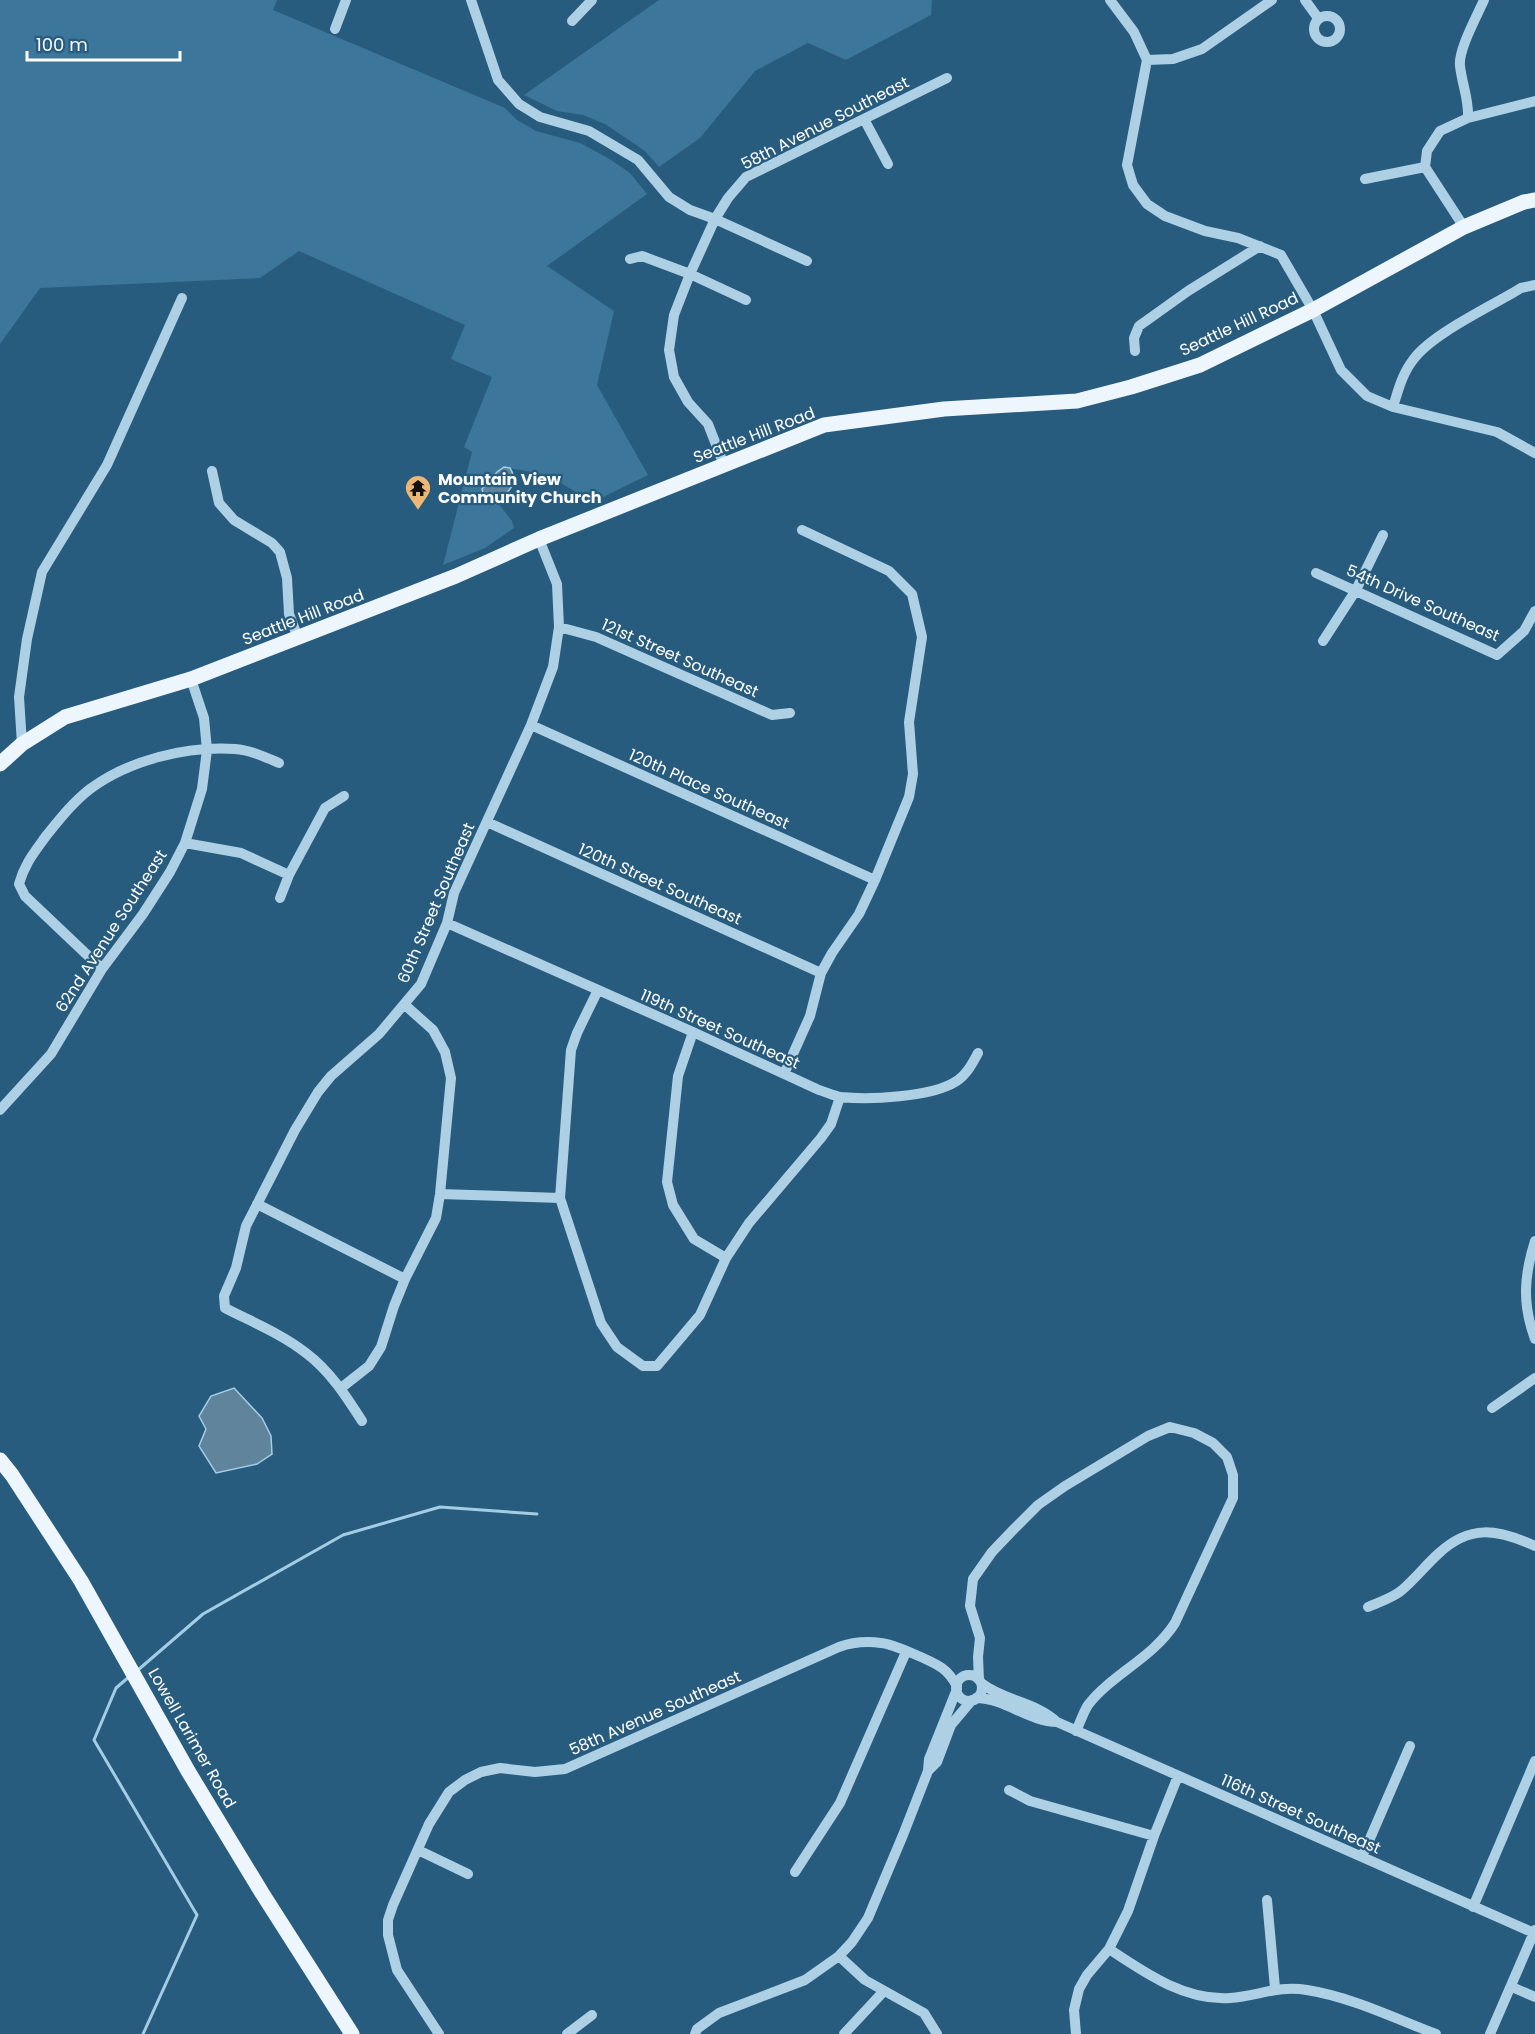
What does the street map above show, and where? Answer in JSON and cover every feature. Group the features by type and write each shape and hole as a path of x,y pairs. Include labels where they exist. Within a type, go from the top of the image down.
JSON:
{"main road":[{"name":"Seattle Hill Road","path":"0,764 22,744 65,717 192,680 456,576 539,539 824,425 944,409 1077,401 1200,365 1313,310 1464,227 1535,200"},
{"name":"Lowell Larimer Road","path":"0,1460 81,1581 188,1771 352,2034"}],"street":[{"path":"335,29 346,0"},
{"path":"471,0 498,80 519,104 540,117 590,131 609,142 638,160 669,197 690,210 807,261"},
{"path":"572,21 592,0"},
{"path":"1110,0 1134,32 1147,60 1127,165 1132,185 1147,204 1165,216 1205,231 1238,238 1281,255 1313,310 1341,370 1367,396 1393,407 1497,432 1535,453"},
{"path":"1147,60 1173,59 1202,49 1272,0"},
{"path":"1305,0 1318,18"},
{"path":"1468,118 1466,89 1460,64 1466,42 1484,0"},
{"name":"58th Avenue Southeast","path":"724,465 708,424 688,402 674,376 669,350 674,315 715,219 728,198 746,177 946,78"},
{"path":"1464,227 1425,167 1427,151 1440,131 1468,118 1535,101"},
{"path":"864,119 888,164"},
{"path":"1365,179 1425,167"},
{"path":"1135,351 1134,338 1139,326 1188,291 1260,246"},
{"path":"630,259 642,256 690,274 746,300"},
{"path":"1393,407 1403,377 1413,359 1430,342 1521,288 1535,285"},
{"path":"22,744 20,697 27,639 42,572 107,465 182,298"},
{"path":"212,471 219,503 234,520 272,543 280,552 286,578 289,614 298,638"},
{"path":"783,1074 810,1016 821,973 859,914 909,797 913,774 909,722 922,637 912,594 888,571 802,530"},
{"path":"1323,641 1356,591 1383,535"},
{"name":"60th Street Southeast","path":"340,1388 307,1353 285,1338 225,1308 224,1296 236,1268 246,1226 295,1130 318,1092 331,1076 379,1034 421,984 447,923 454,893 531,725 552,667 559,627 557,584 539,539"},
{"name":"54th Drive Southeast","path":"1316,573 1497,655 1524,631 1535,611"},
{"name":"121st Street Southeast","path":"559,627 596,637 772,715 790,713"},
{"name":"62nd Avenue Southeast","path":"0,1110 51,1054 102,969 143,914 170,872 185,843 202,789 207,750 204,718 192,680"},
{"name":"120th Place Southeast","path":"531,725 875,880"},
{"path":"102,969 25,896 19,884 24,867 62,817 90,789 119,772 154,759 187,751 236,749 279,763"},
{"path":"280,898 289,875 325,808 344,796"},
{"name":"120th Street Southeast","path":"487,822 821,973"},
{"path":"185,843 241,852 289,875"},
{"name":"119th Street Southeast","path":"447,923 819,1090 840,1097 893,1097 936,1091 957,1082 970,1068 978,1053"},
{"path":"598,990 571,1050 560,1198 601,1323 617,1347 643,1366 657,1366 700,1315 726,1258 749,1223 831,1124 840,1097"},
{"path":"362,1421 340,1388 369,1366 381,1347 405,1279 436,1218 440,1194 451,1078 445,1052 433,1030 405,1005"},
{"path":"693,1032 678,1076 667,1182 673,1205 694,1239 726,1258"},
{"path":"440,1194 560,1198"},
{"path":"257,1204 405,1279"},
{"path":"1535,1241 1527,1267 1526,1297 1529,1323 1535,1340"},
{"path":"1492,1408 1535,1378"},
{"path":"928,1771 937,1762 951,1725 981,1692 978,1657 980,1638 970,1606 973,1579 993,1552 1038,1505 1106,1460 1148,1436 1170,1427 1194,1433 1212,1443 1227,1457 1233,1475 1233,1497 1175,1623 1166,1637 1088,1706 1076,1731"},
{"path":"1368,1606 1400,1592 1454,1541 1475,1532 1496,1532 1535,1546"},
{"name":"58th Avenue Southeast","path":"439,2034 397,1970 388,1935 388,1920 416,1853 439,1806 449,1792 465,1780 481,1772 500,1768 535,1772 565,1769 854,1642 883,1643 941,1667 951,1668 965,1676"},
{"path":"795,1872 840,1803 906,1652"},
{"path":"695,2034 697,2029 719,2013 805,1980 839,1956 852,1942 868,1918 928,1771 929,1759 958,1681 965,1676 978,1657"},
{"name":"58th Avenue Southeast","path":"941,1667 957,1688"},
{"path":"965,1676 973,1676 980,1681"},
{"name":"116th Street Southeast","path":"980,1681 993,1691 1019,1700 1076,1731 1534,1932"},
{"path":"957,1688 961,1697 968,1700 974,1699"},
{"name":"116th Street Southeast","path":"974,1699 987,1698 1047,1722 1057,1722"},
{"path":"1362,1857 1410,1746"},
{"path":"1473,1907 1535,1761"},
{"path":"1076,2034 1074,2010 1079,1989 1087,1975 1109,1949 1128,1911 1178,1776"},
{"path":"1009,1790 1030,1801 1154,1836"},
{"path":"416,1853 468,1874"},
{"path":"1267,1900 1275,1988"},
{"path":"1490,2034 1534,1932"},
{"path":"1109,1949 1168,1985 1198,1994 1227,1998 1253,1995 1275,1988 1305,1989 1338,1997 1436,2034"},
{"path":"839,1956 865,1980 924,2013 937,2034"},
{"path":"1512,1987 1535,1997"},
{"path":"844,2034 884,1991"},
{"path":"567,2034 592,2015"}],"shaded area":[{"path":"0,0 277,0 273,10 505,108 517,120 536,131 580,143 630,173 647,194 547,266 614,311 597,385 648,475 593,502 547,475 504,467 494,504 498,503 512,521 514,528 485,548 443,565 472,452 464,447 492,377 451,359 465,325 299,251 260,278 40,288 0,344"},
{"path":"659,0 932,0 931,15 846,60 808,43 755,71 700,138 659,167 645,151 605,124 583,115 557,111 524,95"},
{"path":"504,467 510,468 513,474 512,487 498,503 494,504 484,497 482,489"},
{"path":"234,1388 262,1418 271,1436 272,1454 257,1464 216,1473 199,1446 206,1429 199,1416 211,1396"}],"waterway":[{"path":"138,1670 203,1614 343,1535 440,1507 537,1514"},
{"path":"130,1676 116,1688 94,1740 197,1915 143,2034"}],"place":[{"name":"Mountain View Community Church","path":"418,511"}]}
